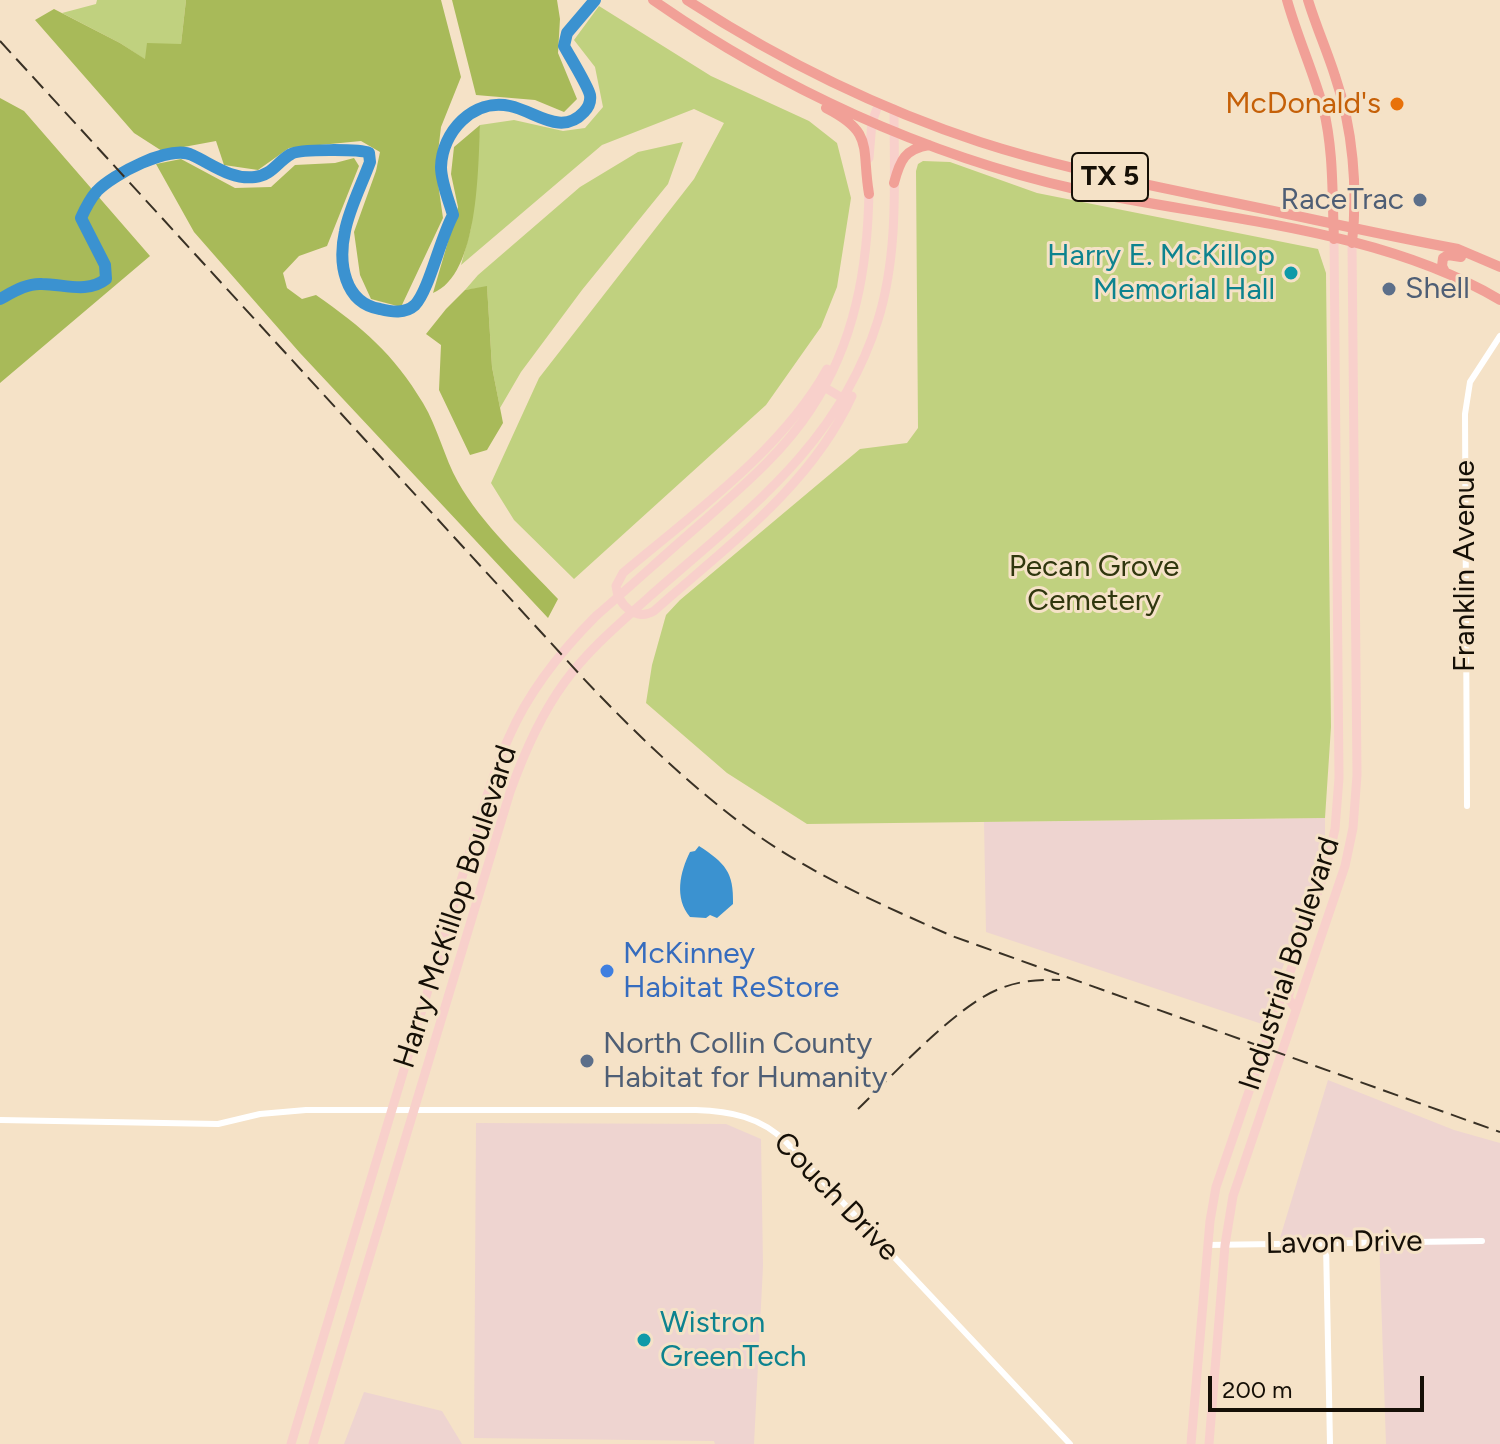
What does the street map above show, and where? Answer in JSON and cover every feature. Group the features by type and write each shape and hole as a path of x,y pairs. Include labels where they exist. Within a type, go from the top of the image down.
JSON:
{"main road":[{"name":"TX 5","path":"653,0 767,71 872,122 931,145 1049,182 1352,243 1417,261 1500,300"},
{"name":"TX 5","path":"687,0 787,59 879,103 981,142 1103,176 1458,249 1497,265"},
{"path":"1287,0 1319,96 1329,138 1334,239"},
{"path":"1308,0 1336,77 1347,125 1352,168 1352,243"},
{"path":"1302,47 1321,39"},
{"path":"767,71 786,88 848,119 855,126 864,145 869,194"},
{"name":"Harry McKillop Boulevard","path":"291,1444 490,786 515,724 555,662 596,616 768,463 799,426 824,387 839,357 859,292 867,242 869,143 879,103"},
{"name":"Harry McKillop Boulevard","path":"313,1444 510,792 532,737 562,685 590,651 777,484 818,438 844,399 863,362 879,319 889,274 893,234 894,109"},
{"path":"894,183 903,156 913,149 931,145"},
{"path":"1215,215 1218,199"},
{"path":"1268,210 1268,225"},
{"name":"Industrial Boulevard","path":"1191,1444 1207,1245 1216,1187 1326,868 1337,816 1334,239"},
{"name":"Industrial Boulevard","path":"1209,1444 1225,1245 1239,1176 1345,866 1355,819 1352,243"},
{"path":"1445,272 1442,260 1448,255 1497,265"},
{"path":"1458,278 1481,283 1500,292"},
{"path":"859,292 829,365 783,432 620,577 616,586 618,597 632,612 642,616 654,611 795,484 841,418 857,385 863,362"},
{"path":"824,387 844,399"},
{"path":"1336,481 1354,481"},
{"path":"1337,534 1354,533"},
{"path":"1337,623 1354,623"},
{"path":"1337,646 1354,645"},
{"path":"1296,1009 1288,998 1298,964 1298,947 1316,949"},
{"path":"309,1383 329,1389"}],"street":[{"name":"Franklin Avenue","path":"1467,806 1465,414 1470,382 1500,336"},
{"name":"Couch Drive","path":"0,1120 218,1124 294,1110 392,1109 696,1110 734,1114 756,1121 775,1132 793,1149 1070,1444"},
{"name":"Lavon Drive","path":"1207,1245 1482,1241"},
{"path":"1326,1244 1330,1444"}],"shaded area":[{"path":"1325,818 1325,852 1262,1024 986,932 984,822"},
{"path":"1328,1080 1454,1130 1500,1143 1500,1444 1386,1444 1379,1237 1280,1238"},
{"path":"476,1123 726,1124 761,1139 763,1266 754,1444 474,1438"},
{"path":"364,1392 442,1411 462,1444 344,1444"}],"green space":[{"path":"97,0 186,0 181,44 146,60 62,13 96,4"},
{"path":"186,0 441,0 461,77 441,127 436,169 443,218 401,307 371,299 360,275 354,232 380,152 361,141 289,148 258,170 224,165 216,141 162,151 134,133 35,20 54,9 145,59 147,43 181,44"},
{"path":"452,0 557,0 560,19 558,53 577,99 564,112 535,100 476,95"},
{"path":"599,6 711,76 809,121 837,143 851,198 837,287 821,327 766,405 574,579 514,520 491,483 539,378 694,179 724,123 694,109 602,145 461,265 471,228 480,125 514,120 563,131 585,128 603,107 595,67 574,40"},
{"path":"0,98 24,111 150,256 0,383"},
{"path":"480,125 476,192 468,243 448,282 433,293 458,207 451,174 454,147"},
{"path":"683,142 668,184 582,290 521,372 500,408 492,367 487,287 465,290 478,275 580,187 638,152"},
{"path":"354,158 359,166 327,246 299,256 283,273 287,288 302,299 316,295 363,330 412,385 467,497 504,543 558,599 548,618 300,353 194,232 156,164 181,159 235,188 271,187 295,165 335,163"},
{"name":"Pecan Grove Cemetery","path":"923,161 950,162 1037,193 1318,249 1326,273 1331,727 1325,818 807,824 727,773 646,703 652,665 666,615 680,600 860,449 907,443 918,428 916,171"},
{"path":"487,286 492,367 503,423 487,450 470,455 439,390 441,345 426,334 465,290"}],"water":[{"path":"699,846 721,863 732,884 733,904 717,918 710,915 706,918 690,917 682,902 680,885 684,868 690,852"}],"waterway":[{"path":"0,299 31,285 83,287 99,284 106,279 105,265 81,218 104,184 142,163 156,157 182,153 230,174 255,177 266,174 296,152 342,150 369,153 370,162 345,231 342,256 346,280 358,299 368,305 394,311 411,308 425,288 453,215 441,167 447,142 454,130 472,113 496,105 510,106 557,122 575,119 584,112 590,95 564,46 567,33 595,0"}],"railway":[{"path":"0,41 583,678 662,756 746,827 820,874 952,936 1500,1132"},
{"path":"858,1109 945,1025 982,998 1021,982 1060,980"}],"place":[{"name":"McDonald's","path":"1397,104"},
{"name":"RaceTrac","path":"1420,200"},
{"name":"Harry E. McKillop Memorial Hall","path":"1291,273"},
{"name":"Shell","path":"1389,289"},
{"name":"McKinney Habitat ReStore","path":"607,971"},
{"name":"North Collin County Habitat for Humanity","path":"587,1061"},
{"name":"Wistron GreenTech","path":"644,1340"}]}
